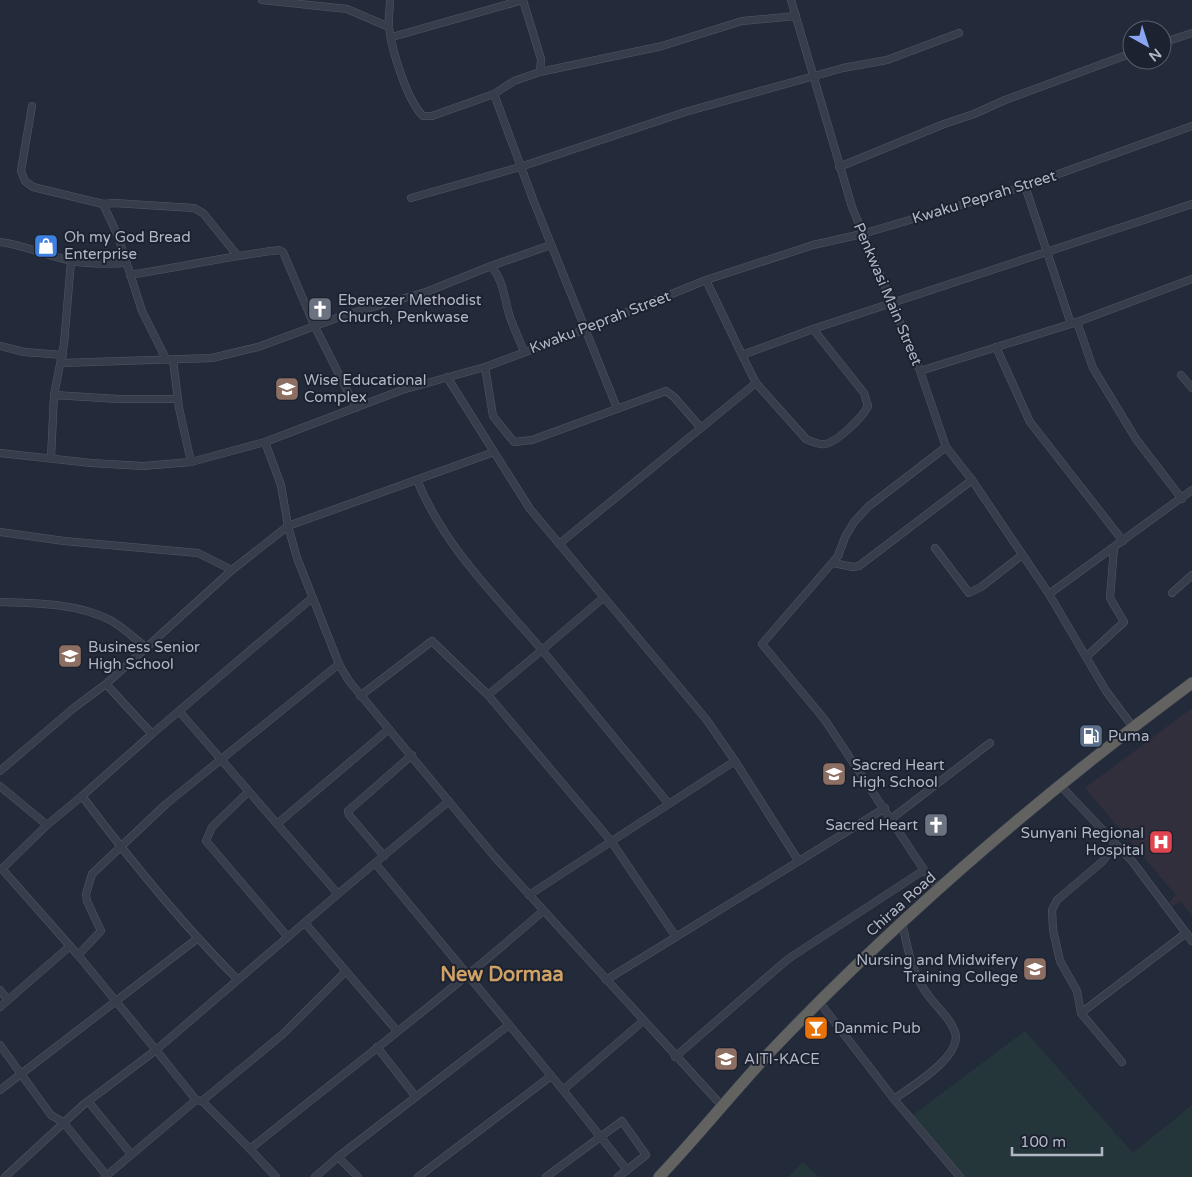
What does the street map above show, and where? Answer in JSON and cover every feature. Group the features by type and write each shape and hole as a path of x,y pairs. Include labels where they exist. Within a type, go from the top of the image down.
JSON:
{"highway":[{"name":"Chiraa Road","path":"659,1177 772,1050 902,922 1059,784 1192,683"}],"street":[{"path":"262,0 347,9 389,27"},
{"path":"390,0 389,27 413,102 423,116 432,116 494,94 514,81 540,72 662,46 742,21 796,16"},
{"path":"392,37 523,0 539,52 540,72"},
{"name":"Penkwasi Main Street","path":"791,0 815,77 839,167 862,234 920,371 1074,323 1192,279"},
{"path":"411,198 520,167 685,112 843,68 887,60 959,33"},
{"path":"1172,40 1192,33"},
{"path":"839,167 1005,100 1122,57"},
{"path":"494,94 520,167 617,408"},
{"path":"32,106 21,171 24,181 33,187 103,204 194,208 202,213 237,255"},
{"name":"Kwaku Peprah Street","path":"0,453 91,463 143,466 191,462 265,442 402,390 485,367 586,329 706,280 813,245 862,234 1024,186 1192,126"},
{"path":"1024,186 1046,252 1093,368 1136,438 1182,499"},
{"path":"103,204 118,236 142,311 170,360 191,462"},
{"path":"742,355 813,329 1192,204"},
{"path":"0,242 17,244 71,261 102,264 126,263"},
{"path":"62,363 212,358 239,352 315,327 344,315 426,292 551,245"},
{"path":"130,275 217,261 237,255 280,250 283,252 315,327 356,408"},
{"path":"51,458 54,395 62,363 71,261"},
{"path":"491,266 498,274 503,286 510,317 524,352"},
{"path":"706,280 756,383 806,439 816,444 827,444 854,422 868,406 864,393 813,329"},
{"path":"0,346 24,352 63,355"},
{"path":"996,347 1030,422 1122,542"},
{"path":"485,367 493,416 514,442 532,440 666,391 674,397 701,428"},
{"path":"920,371 946,447 972,480 1049,594 1106,691 1133,727"},
{"path":"1181,375 1192,388"},
{"path":"446,377 525,502 603,598 706,719 735,760 798,860"},
{"path":"559,544 756,383"},
{"path":"54,395 118,399 178,398"},
{"path":"265,442 281,485 288,526 312,598 339,664 360,696 412,755 543,912 722,1106"},
{"path":"939,888 924,870 885,808 825,720 762,644 833,563 838,556 845,536 854,522 869,506 946,447"},
{"path":"0,771 75,707 106,684 232,570 288,526 494,452"},
{"path":"417,480 432,514 455,550 542,650 668,803"},
{"path":"833,563 853,567 859,566 972,480"},
{"path":"1049,594 1191,494"},
{"path":"0,532 64,541 198,553 232,570"},
{"path":"935,548 969,593 982,587 1022,555"},
{"path":"1086,656 1124,622 1110,598 1114,548"},
{"path":"1172,593 1192,575"},
{"path":"276,1177 199,1100 78,955 1,869 47,825 312,598"},
{"path":"488,695 603,598"},
{"path":"0,602 32,603 86,610 112,621 147,648"},
{"path":"360,696 432,641 488,695 611,841 676,937"},
{"path":"78,955 101,931 87,901 89,878 166,804 339,664"},
{"path":"106,684 152,734"},
{"path":"179,711 338,894"},
{"path":"277,824 389,728"},
{"path":"892,819 990,743"},
{"path":"384,856 348,815 348,811 412,755"},
{"path":"529,895 735,760"},
{"path":"1059,784 1132,861 1192,941"},
{"path":"0,786 47,825"},
{"path":"248,792 212,827 206,841 287,936"},
{"path":"82,796 121,848 198,938 238,980"},
{"path":"5,1177 63,1122 156,1050 287,936 305,923 449,801"},
{"path":"606,980 885,808"},
{"path":"1115,843 1103,861 1057,900 1052,910 1053,930 1060,961 1077,991 1081,1013 1122,1062"},
{"path":"376,863 627,1170"},
{"path":"675,1056 788,959 924,870"},
{"path":"250,1149 469,976 543,912"},
{"path":"894,1099 944,1061 954,1048 956,1040 951,1023 927,994 917,976 907,947 902,922"},
{"path":"305,923 397,1031"},
{"path":"1081,1013 1186,933"},
{"path":"0,1090 198,938"},
{"path":"0,1008 70,946"},
{"path":"0,1045 51,1115 63,1122 106,1176 130,1154 282,1034 346,972"},
{"path":"0,990 8,1000"},
{"path":"820,1003 894,1099 960,1177"},
{"path":"563,1090 643,1021"},
{"path":"315,1177 338,1157 509,1025"},
{"path":"377,1047 416,1097"},
{"path":"418,1177 552,1076"},
{"path":"88,1101 130,1154"},
{"path":"551,1176 601,1136 620,1122 624,1122 646,1155 618,1177"},
{"path":"338,1157 358,1177"}],"shaded area":[{"name":"Sunyani Regional Hospital","path":"1192,708 1192,915 1180,901 1172,907 1169,902 1176,895 1085,788"},
{"path":"1025,1031 1133,1153 1192,1105 1192,1177 962,1177 909,1118"},
{"path":"803,1162 819,1177 788,1177"}],"place":[{"name":"Oh my God Bread Enterprise","path":"46,246"},
{"name":"Ebenezer Methodist Church, Penkwase","path":"320,309"},
{"name":"Wise Educational Complex","path":"287,389"},
{"name":"Business Senior High School","path":"70,656"},
{"name":"Puma","path":"1091,736"},
{"name":"Sacred Heart High School","path":"834,774"},
{"name":"Sacred Heart","path":"936,825"},
{"name":"Sunyani Regional Hospital","path":"1161,842"},
{"name":"Nursing and Midwifery Training College","path":"1035,969"},
{"name":"Danmic Pub","path":"816,1028"},
{"name":"AITI-KACE","path":"726,1059"}],"district":[{"name":"New Dormaa","path":"502,975"}]}
